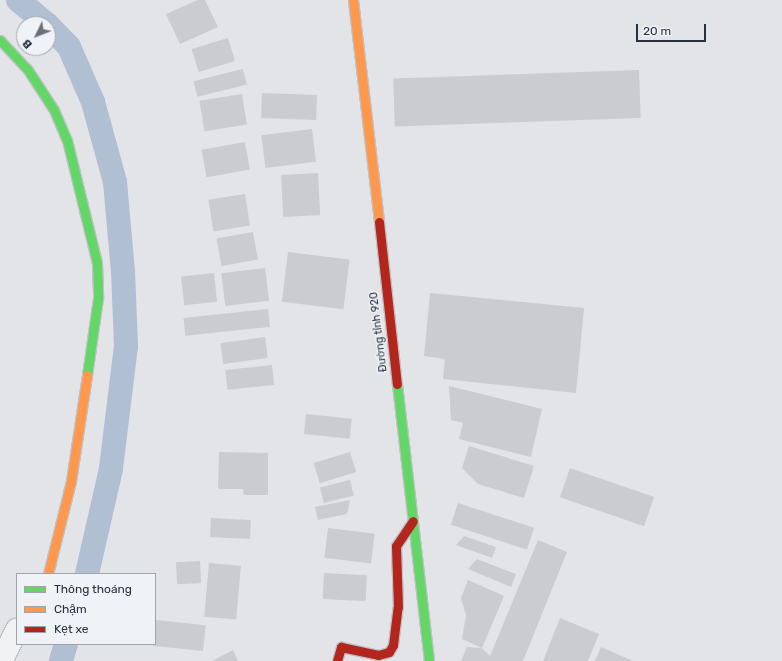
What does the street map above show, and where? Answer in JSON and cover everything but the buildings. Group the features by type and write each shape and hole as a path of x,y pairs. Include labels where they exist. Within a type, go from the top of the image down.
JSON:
{"street":[{"name":"Đường tỉnh 920","path":"353,0 429,661"},
{"path":"0,40 28,70 56,116 66,140 97,264 98,298 72,481 48,573"},
{"path":"337,661 341,647 378,655 389,652 393,645 398,607 396,546 402,533 413,521"},
{"path":"1,661 16,632"}],"waterway":[{"path":"18,0 37,16"},
{"path":"56,33 69,47 93,102 115,182 123,271 126,346 111,469 87,573"},
{"path":"61,661 66,645"}],"traffic: fast":[{"path":"0,40 28,70 54,110 67,140 97,263 98,298 87,375"},
{"path":"397,384 429,661"}],"traffic: slow":[{"path":"353,0 379,222"},
{"path":"48,573 71,481 87,375"}],"traffic: jam":[{"path":"379,222 397,384"},
{"path":"337,661 341,647 378,655 389,652 393,645 398,607 396,546 413,521"}]}
